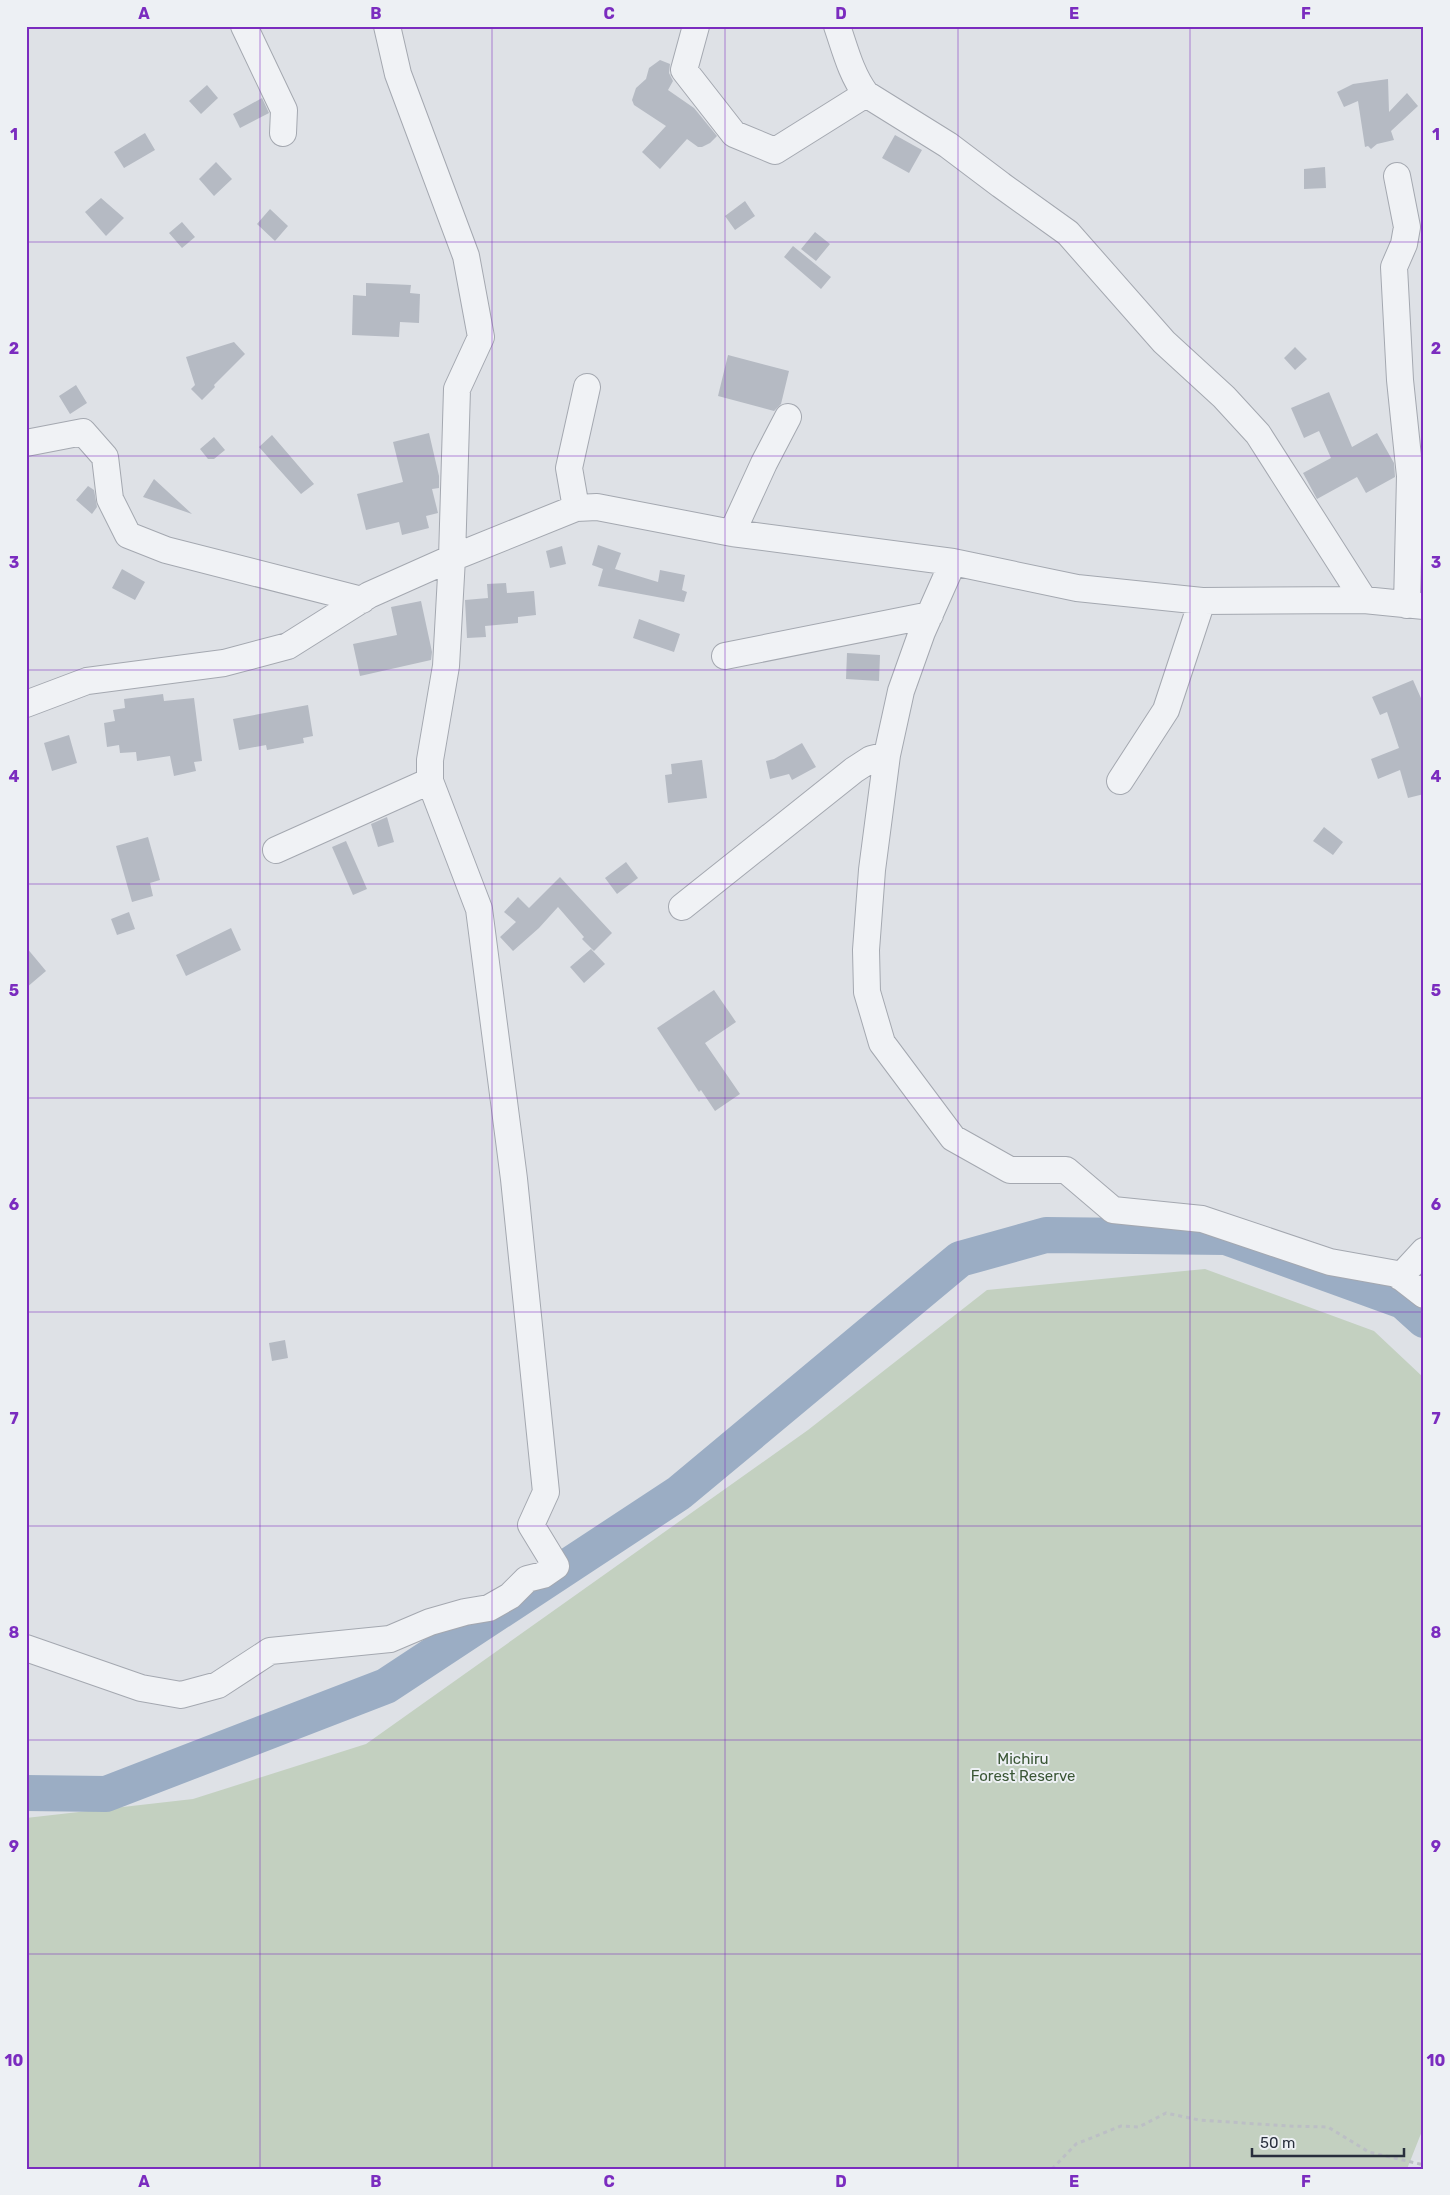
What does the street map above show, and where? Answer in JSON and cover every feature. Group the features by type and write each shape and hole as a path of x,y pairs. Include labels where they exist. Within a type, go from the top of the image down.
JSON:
{"street":[{"path":"244,26 284,110 283,133"},
{"path":"26,1648 141,1688 181,1695 218,1685 270,1651 390,1640 430,1622 465,1612 489,1608 510,1596 527,1579 543,1576 556,1566 531,1525 546,1492 514,1178 479,909 451,831 430,782 430,760 446,666 452,558 457,389 481,337 466,256 398,74 387,26"},
{"path":"696,26 684,70 734,134 775,151 866,94"},
{"path":"837,26 848,60 860,86 866,94 948,145 1068,232 1164,342 1224,397 1258,434 1364,600"},
{"path":"28,699 87,681 224,663 288,646 362,600 452,558 576,508 597,507 732,533 953,562 1077,588 1202,601 1364,600 1416,606 1417,472 1400,380 1394,267 1414,238 1407,227 1397,176"},
{"path":"576,508 569,468 587,386"},
{"path":"732,533 764,463 788,417"},
{"path":"26,443 83,432 104,457 110,499 128,534 166,550 362,600"},
{"path":"953,562 901,691 887,754 872,870 866,950 867,992 882,1043 953,1138 1010,1170 1066,1170 1113,1210 1202,1219 1330,1262 1397,1274 1424,1295"},
{"path":"1120,781 1166,710 1202,601"},
{"path":"724,656 930,616"},
{"path":"682,907 854,770 871,760 887,754"},
{"path":"276,850 430,782"},
{"path":"1400,1277 1424,1251"}],"path":[{"path":"1052,2169 1076,2144 1121,2126 1140,2127 1166,2113 1199,2120 1328,2127 1369,2152 1424,2165"}],"green space":[{"name":"Michiru Forest Reserve","path":"1205,1269 1374,1331 1424,1378 1424,2126 1407,2169 26,2169 26,1818 193,1799 366,1744 808,1430 987,1290"}],"building":[{"path":"660,60 670,64 669,73 673,81 668,90 694,108 717,136 710,143 702,147 698,147 687,139 660,169 642,152 666,126 634,105 632,100 636,88 646,79 649,68"},
{"path":"1388,79 1389,112 1407,93 1418,106 1391,131 1394,140 1377,144 1371,149 1368,146 1365,147 1358,101 1344,107 1337,92 1353,84"},
{"path":"207,85 218,98 201,114 189,101"},
{"path":"262,98 269,113 240,128 233,114"},
{"path":"145,133 155,150 124,168 114,152"},
{"path":"895,135 922,150 909,173 882,158"},
{"path":"216,162 232,179 214,196 199,179"},
{"path":"1325,167 1326,188 1304,189 1304,169"},
{"path":"101,198 124,218 106,236 85,212"},
{"path":"745,201 755,216 735,230 725,216"},
{"path":"270,209 288,226 275,241 257,224"},
{"path":"182,222 195,237 182,248 169,233"},
{"path":"815,232 830,244 816,261 801,249"},
{"path":"793,246 831,277 821,289 784,257"},
{"path":"366,283 411,285 410,293 420,294 419,323 400,322 399,337 352,335 353,295 366,296"},
{"path":"234,342 245,354 202,400 191,389 195,385 186,357"},
{"path":"1295,347 1307,359 1295,370 1284,358"},
{"path":"728,355 789,371 781,404 774,411 718,396"},
{"path":"76,385 87,403 70,414 59,396"},
{"path":"1329,392 1352,447 1377,433 1394,463 1395,477 1366,493 1357,477 1317,499 1303,473 1331,458 1319,431 1304,438 1291,408"},
{"path":"429,433 439,476 439,488 432,489 438,513 426,516 429,528 402,535 399,522 366,530 357,494 403,482 393,442"},
{"path":"272,435 314,484 301,494 259,447"},
{"path":"214,437 225,450 214,459 208,459 200,449"},
{"path":"154,479 192,514 143,497"},
{"path":"88,486 94,490 97,507 92,514 76,500"},
{"path":"598,545 621,553 615,569 658,582 660,570 685,575 682,590 687,592 684,602 598,586 603,569 592,565"},
{"path":"562,546 566,564 550,568 546,551"},
{"path":"122,569 145,582 135,600 112,588"},
{"path":"506,583 507,593 534,591 536,615 518,617 518,623 485,626 486,637 467,638 465,600 488,598 487,584"},
{"path":"421,601 432,652 431,660 360,676 353,644 397,635 391,607"},
{"path":"639,619 680,634 674,652 633,638"},
{"path":"847,653 880,655 879,681 846,679"},
{"path":"1413,680 1424,705 1424,794 1408,798 1400,770 1378,779 1371,759 1399,748 1387,712 1380,715 1372,697"},
{"path":"163,694 164,701 194,698 202,761 194,762 196,771 174,776 170,756 137,761 136,752 120,753 119,745 107,747 104,723 115,721 113,710 125,708 124,699"},
{"path":"308,705 313,736 303,738 304,743 267,750 266,745 239,750 233,719"},
{"path":"69,735 77,763 52,771 44,743"},
{"path":"802,743 816,767 792,780 789,774 770,779 766,761 774,759"},
{"path":"702,760 707,798 668,803 665,775 672,774 671,764"},
{"path":"387,817 394,842 378,847 371,824"},
{"path":"1324,827 1343,842 1333,855 1313,841"},
{"path":"148,837 160,880 150,883 153,896 132,902 116,846"},
{"path":"346,841 367,889 353,895 332,847"},
{"path":"626,862 638,878 617,894 605,878"},
{"path":"560,877 612,933 594,951 582,939 584,937 558,907 539,928 513,951 500,937 516,922 504,912 518,897 529,908"},
{"path":"129,912 135,929 117,935 111,919"},
{"path":"231,928 241,950 186,976 176,955"},
{"path":"26,947 46,971 26,988"},
{"path":"591,949 605,964 584,983 570,967"},
{"path":"714,990 736,1022 705,1043 740,1094 715,1111 701,1090 699,1092 657,1028"},
{"path":"285,1340 288,1358 272,1361 269,1343"}],"waterway":[{"path":"26,1793 106,1794 386,1686 679,1493 960,1259 1046,1235 1226,1237 1403,1301 1424,1320"}]}
